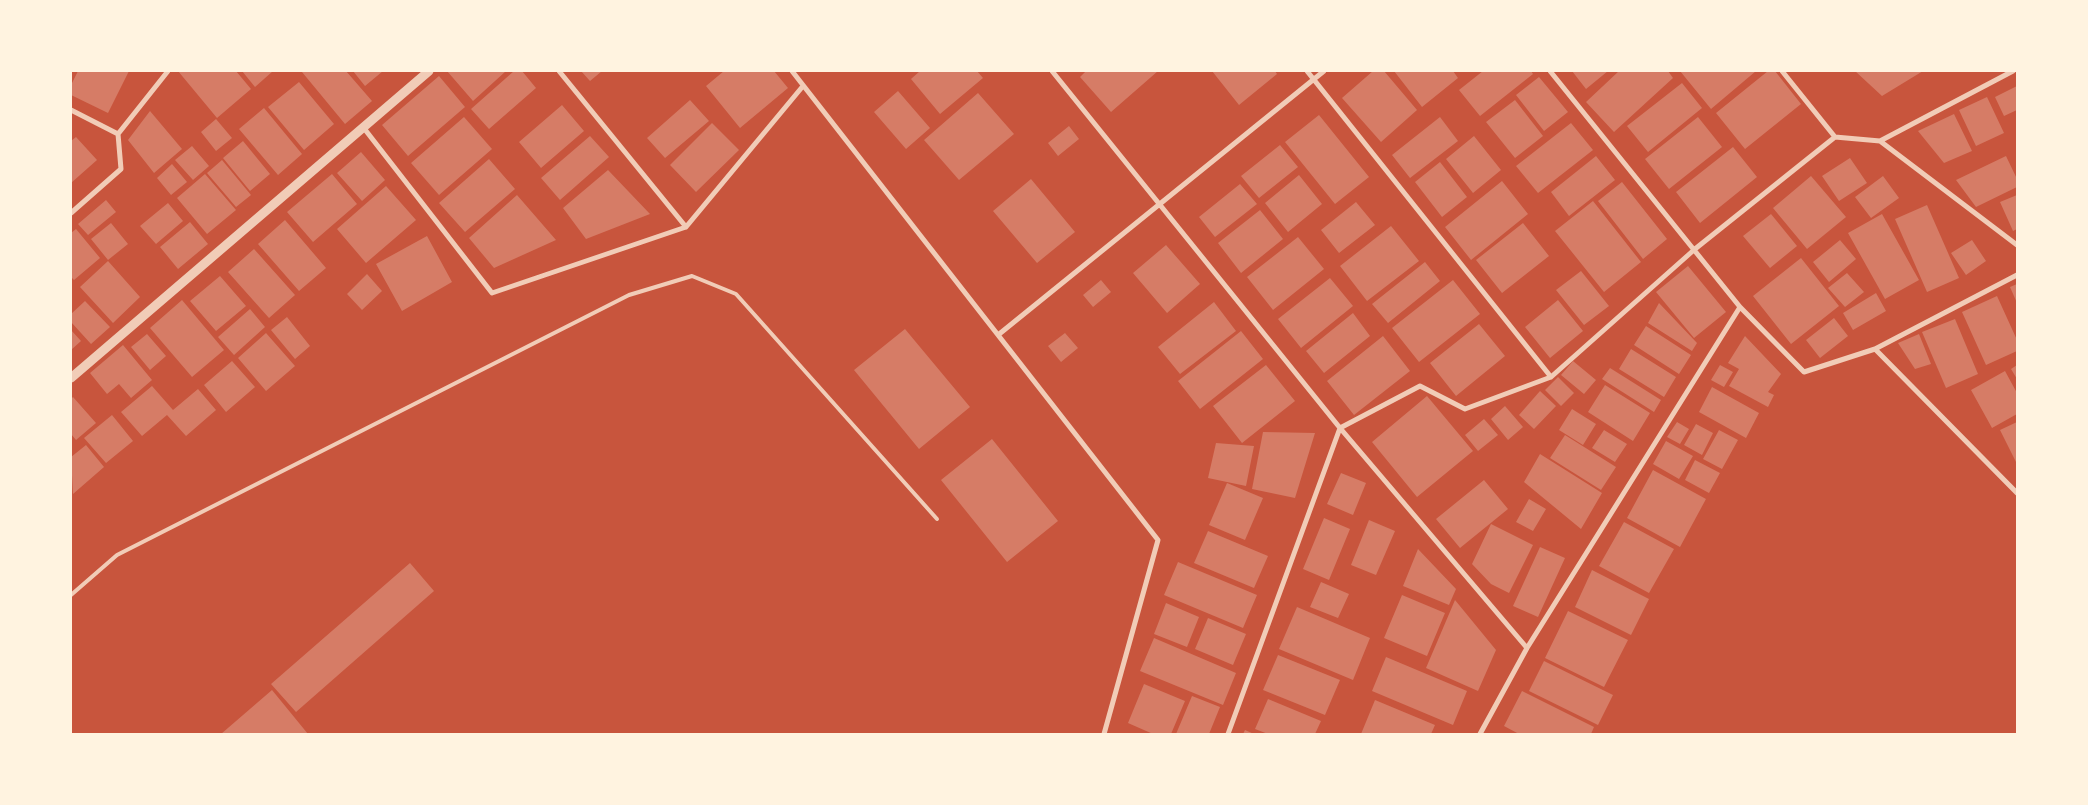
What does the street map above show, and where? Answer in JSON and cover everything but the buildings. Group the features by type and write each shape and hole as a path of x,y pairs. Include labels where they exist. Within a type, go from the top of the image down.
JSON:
{"street":[{"path":"71,213 121,169 118,134 168,71"},
{"path":"71,378 429,71"},
{"path":"559,71 686,227"},
{"path":"792,71 1158,540 1104,734"},
{"path":"1052,71 1340,428 1527,648"},
{"path":"1307,71 1551,377"},
{"path":"998,335 1324,71"},
{"path":"1550,71 1740,307 1804,372 1875,349 2017,275"},
{"path":"1782,71 1835,137"},
{"path":"1880,141 2013,71"},
{"path":"363,127 492,294 686,227 803,86"},
{"path":"71,110 118,134"},
{"path":"1228,734 1340,428 1420,386 1465,409 1551,377 1695,250 1835,137 1880,141 2017,245"},
{"path":"1480,734 1527,648 1740,307"},
{"path":"1875,349 2016,491"}],"lane":[{"path":"71,595 117,555 629,295 692,276 736,294 937,519"}]}
